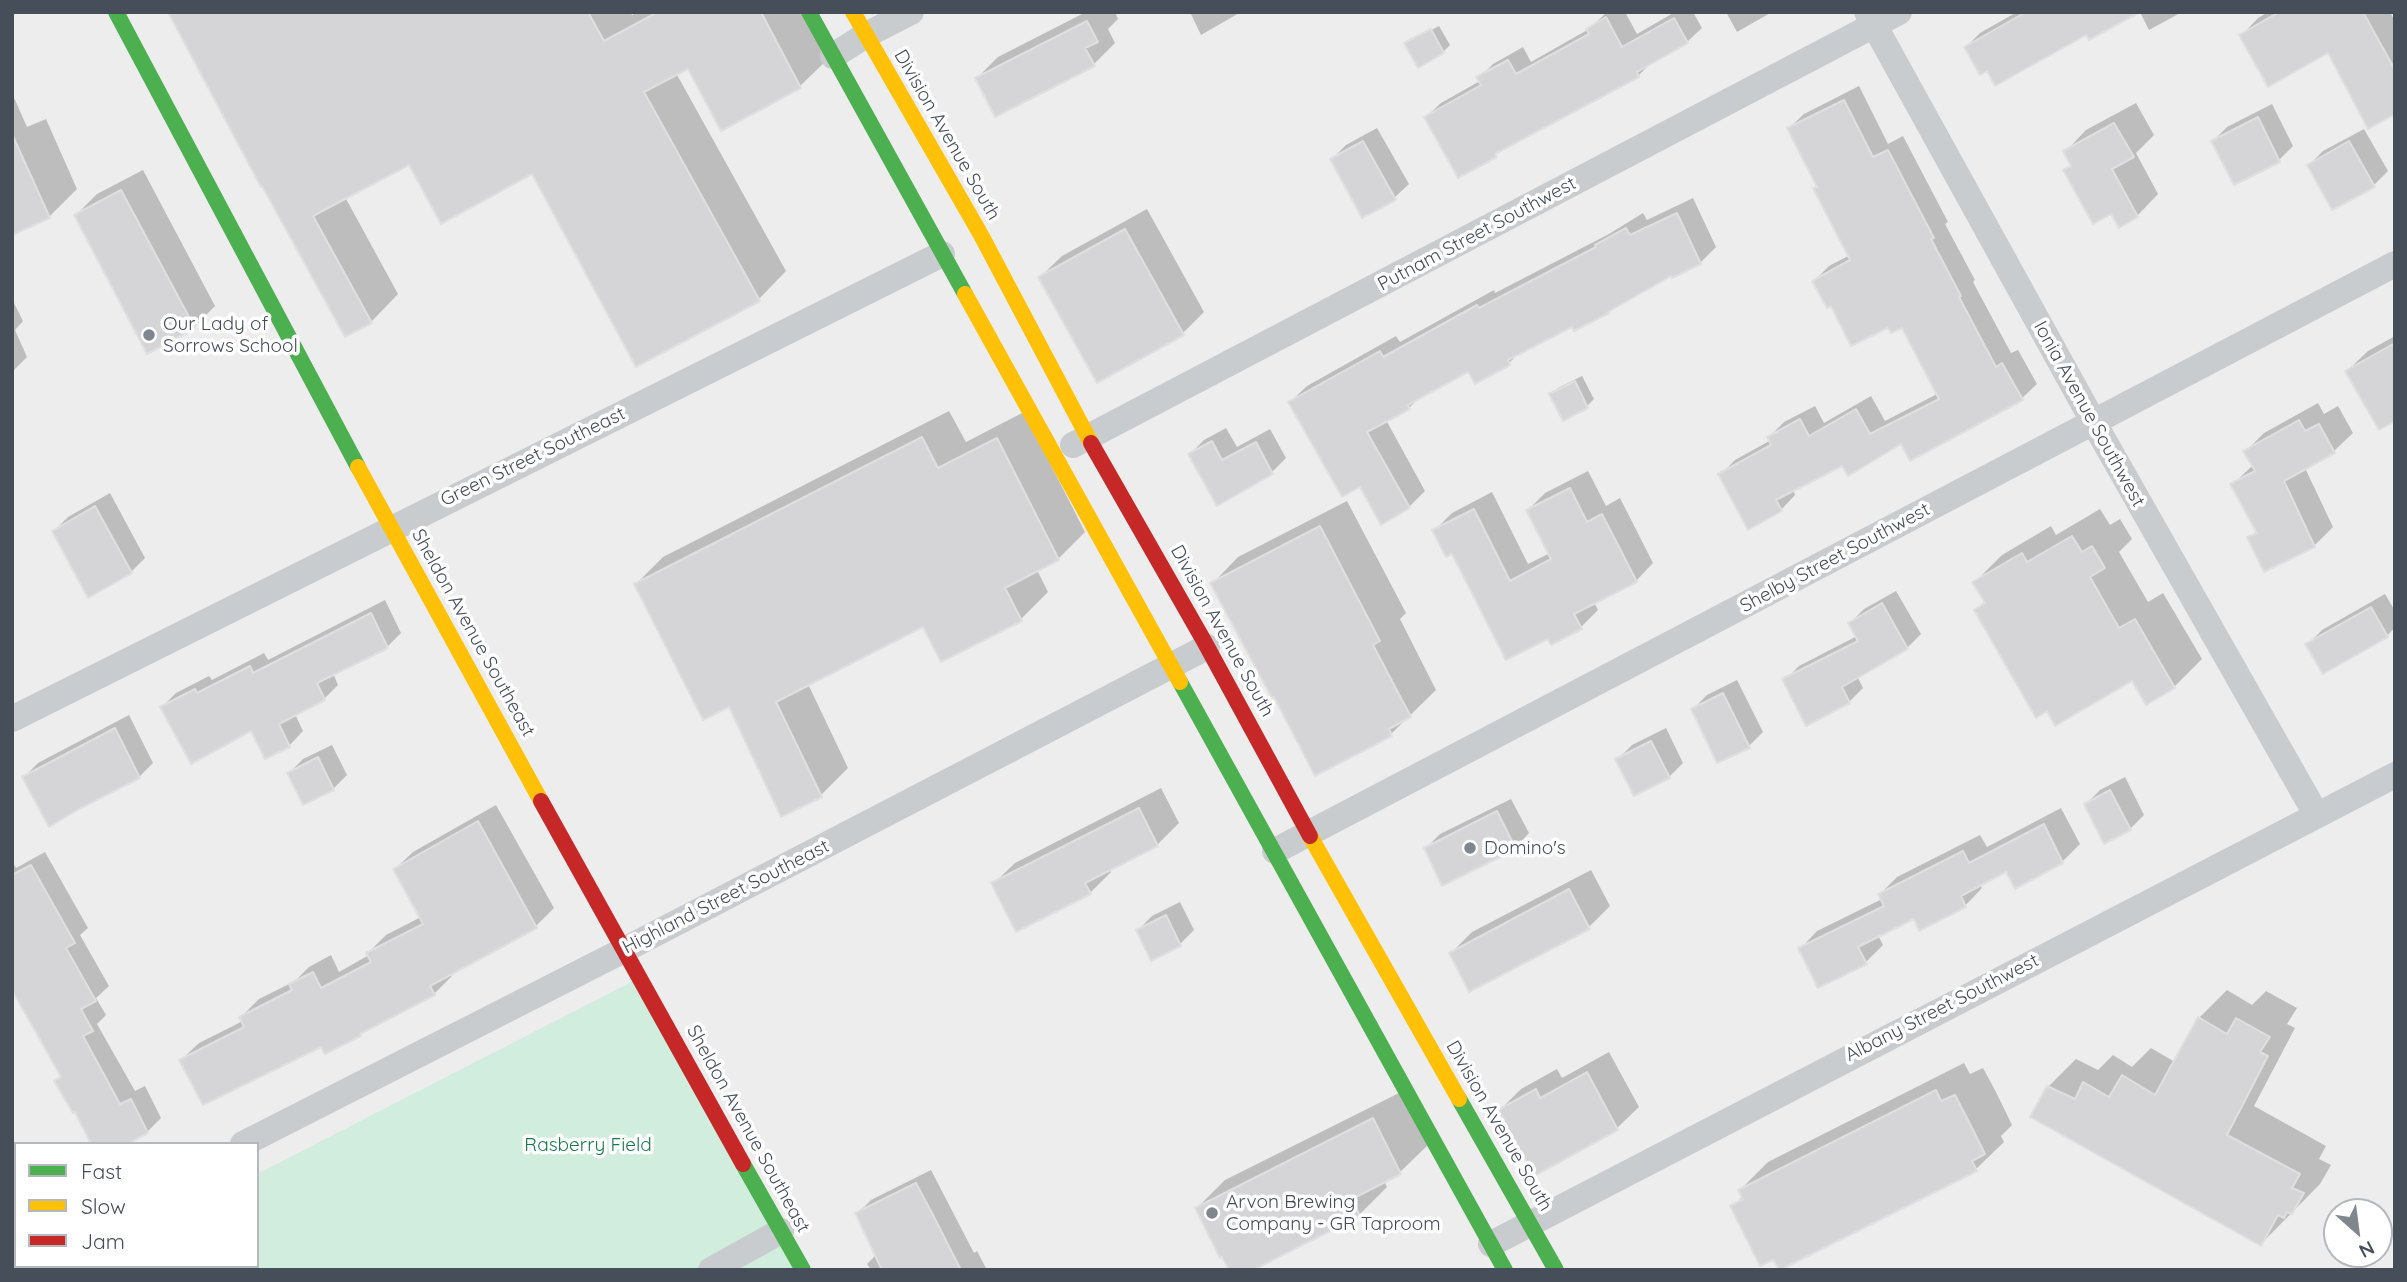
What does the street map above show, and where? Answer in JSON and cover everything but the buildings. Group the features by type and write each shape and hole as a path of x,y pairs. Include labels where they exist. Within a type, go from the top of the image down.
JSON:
{"main road":[{"name":"Sheldon Avenue Southeast","path":"116,12 391,527 803,1270"},
{"path":"809,12 1505,1270"},
{"name":"Division Avenue South","path":"853,12 981,235 1088,437 1308,833 1556,1270"}],"street":[{"path":"833,56 911,12"},
{"name":"Putnam Street Southwest","path":"1054,455 1870,19 1899,12"},
{"name":"Ionia Avenue Southwest","path":"1870,19 2315,814"},
{"name":"Green Street Southeast","path":"12,719 391,527 942,254"},
{"name":"Shelby Street Southwest","path":"1275,851 2395,264"},
{"name":"Highland Street Southeast","path":"247,1142 624,950 1207,647"},
{"name":"Albany Street Southwest","path":"1490,1244 2315,814 2395,775"},
{"path":"711,1270 781,1231"}],"green space":[{"name":"Rasberry Field","path":"639,978 803,1270 113,1270 112,1268 259,1268 259,1173"}],"traffic: fast":[{"path":"116,12 358,467"},
{"path":"809,12 965,294"},
{"path":"1180,682 1505,1270"},
{"path":"1459,1099 1556,1270"},
{"path":"743,1164 803,1270"}],"traffic: slow":[{"path":"853,12 981,235 1091,443"},
{"path":"965,294 1180,682"},
{"path":"358,467 541,801"},
{"path":"1310,836 1459,1099"}],"traffic: jam":[{"path":"1091,443 1204,641 1310,836"},
{"path":"541,801 743,1164"}],"place":[{"name":"Our Lady of Sorrows School","path":"149,335"},
{"name":"Domino's","path":"1470,848"},
{"name":"Arvon Brewing Company - GR Taproom","path":"1212,1213"}]}
